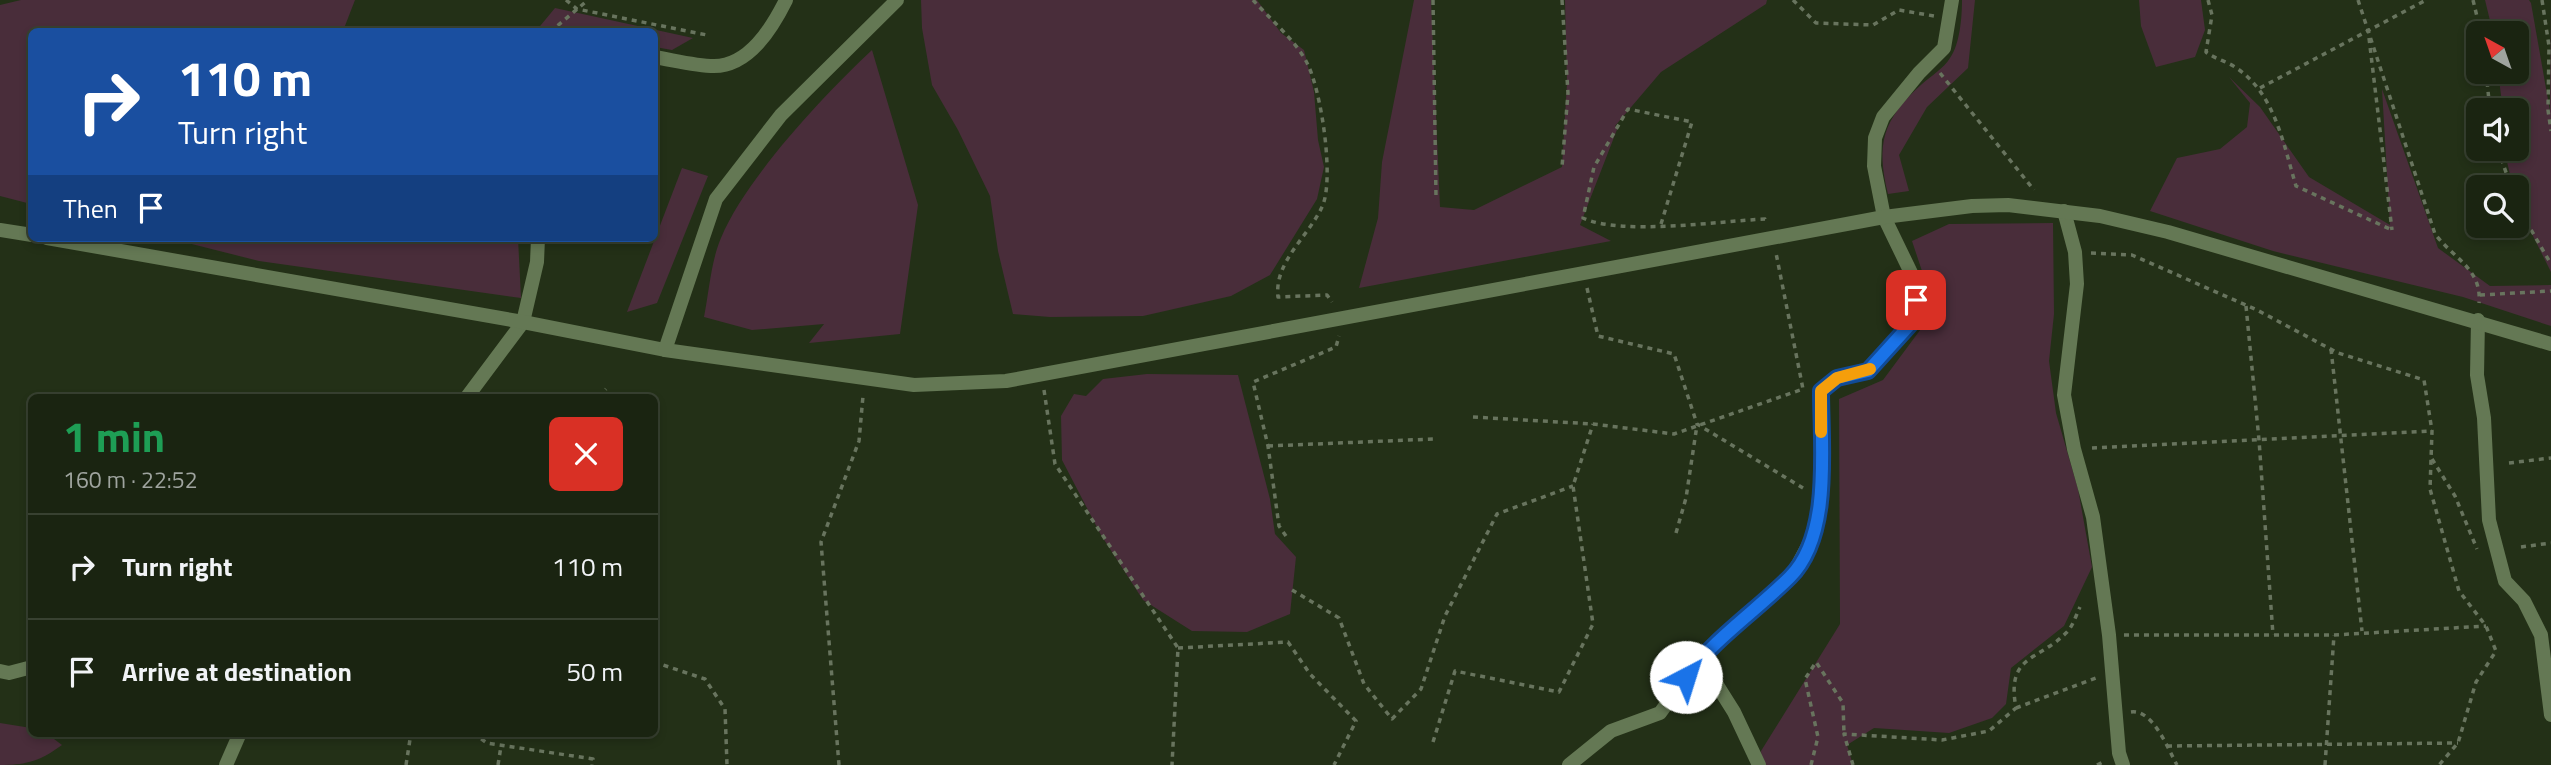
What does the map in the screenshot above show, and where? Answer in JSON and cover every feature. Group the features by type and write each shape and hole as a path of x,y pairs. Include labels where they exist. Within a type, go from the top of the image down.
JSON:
{"street":[{"path":"658,58 716,66 751,52 777,19 786,0"},
{"path":"665,350 716,199 781,115 897,0"},
{"path":"1569,765 1611,732 1660,713 1700,658 1793,574 1811,540 1821,499 1821,391 1837,378 1868,371 1916,318 1915,281 1884,217 1874,166 1875,138 1883,117 1944,48 1951,19 1952,0"},
{"path":"70,242 523,322 665,350 914,385 1006,380 1042,374 1884,217 1972,206 2057,210 2168,232 2477,320 2551,344"},
{"path":"2057,210 2075,253 2075,313 2064,395 2074,449 2093,517 2123,765"},
{"path":"0,230 28,234"},
{"path":"469,394 523,322 537,261 538,242"},
{"path":"2477,320 2477,375 2484,418 2489,520 2505,582 2524,601 2541,635 2551,715"},
{"path":"1700,658 1734,712 1759,765"},
{"path":"0,671 9,673 28,668"},
{"path":"226,765 238,737"}],"path":[{"path":"566,0 577,9 706,35"},
{"path":"555,28 588,0"},
{"path":"1253,0 1304,57 1316,80 1327,157 1323,205 1287,261 1276,284 1278,297 1326,295 1344,317 1336,346 1253,382 1268,446 1279,526 1286,536"},
{"path":"1433,0 1436,197"},
{"path":"1562,0 1568,93 1562,167"},
{"path":"1793,0 1816,23 1873,25 1899,10 1951,19"},
{"path":"2208,0 2213,15 2206,52 2233,65 2260,88 2276,118 2296,186 2392,230 2368,28"},
{"path":"2358,0 2435,234 2449,252 2475,274 2480,295 2477,320"},
{"path":"2260,88 2368,28 2426,0"},
{"path":"2473,0 2478,21"},
{"path":"2542,0 2549,46 2548,110 2551,131"},
{"path":"1932,60 2057,210"},
{"path":"1473,417 1593,424 1674,434 1803,389 1773,238 1765,219 1661,224 1600,226 1583,218 1594,167 1628,109 1692,122 1661,224"},
{"path":"2529,226 2551,264"},
{"path":"2075,253 2132,255 2246,306 2331,349 2424,380 2432,431 2430,489 2459,591 2486,626 2496,651 2476,682 2458,743 2440,765"},
{"path":"1583,273 1598,337 1674,354 1697,424 1686,498 1676,533"},
{"path":"2480,295 2551,291"},
{"path":"2246,306 2273,635"},
{"path":"2331,349 2362,631"},
{"path":"1042,374 1055,464 1178,648 1172,765"},
{"path":"839,765 821,542 859,441 865,380"},
{"path":"602,394 606,389"},
{"path":"1433,743 1455,671 1559,692 1593,624 1573,486 1593,424"},
{"path":"1697,424 1821,499"},
{"path":"2074,449 2432,431"},
{"path":"1268,446 1433,439"},
{"path":"2431,457 2455,496 2479,555"},
{"path":"2509,463 2551,458"},
{"path":"1292,590 1339,618 1364,684 1392,719 1421,689 1444,616 1497,514 1573,486"},
{"path":"2521,547 2551,543"},
{"path":"2016,708 2012,686 2022,664 2069,631 2080,607"},
{"path":"2109,635 2334,635 2362,631 2486,626"},
{"path":"2325,765 2334,635"},
{"path":"1178,648 1288,642 1310,674 1356,721 1334,765"},
{"path":"1811,765 1818,737 1805,679 1816,662 1843,703 1844,734 1853,765"},
{"path":"658,663 705,680 725,709 727,765"},
{"path":"1844,734 1942,740 1989,731 2016,708 2111,672"},
{"path":"2115,713 2137,711 2147,717 2177,765"},
{"path":"406,765 410,737"},
{"path":"479,737 487,743 592,762"},
{"path":"2167,747 2458,743"},
{"path":"498,765 501,746"}],"shaded area":[{"path":"21,0 355,0 344,28 28,28 28,203 0,196 0,5"},
{"path":"921,0 1257,0 1281,33 1304,50 1314,92 1318,140 1324,167 1317,199 1270,275 1231,296 1143,316 1050,317 1013,314 998,251 990,196 958,130 932,85 922,28"},
{"path":"1414,0 1431,0 1440,207 1474,210 1562,167 1567,83 1565,0 1767,0 1766,4 1661,72 1615,126 1618,127 1580,225 1611,241 1359,288 1378,218 1382,162"},
{"path":"1962,0 1975,0 1968,68 1927,107 1899,155 1909,191 1888,194 1883,161 1885,134 1898,109 1950,58 1960,30"},
{"path":"2139,0 2201,0 2205,30 2195,57 2156,67 2141,26"},
{"path":"2485,0 2529,0 2531,3 2550,111 2551,0 2551,272 2529,228 2529,175 2510,175 2507,161 2529,161 2529,98 2501,98 2500,84 2529,84 2529,21 2490,21"},
{"path":"555,8 647,28 538,28"},
{"path":"658,30 693,38 672,50 658,48"},
{"path":"872,50 918,205 900,334 809,343 824,324 752,330 704,317 721,238 748,190 788,138"},
{"path":"2229,77 2260,107 2309,177 2390,225 2382,89 2438,248 2490,286 2551,285 2551,326 2463,297 2273,251 2150,211 2177,158 2220,149 2247,127 2250,103"},
{"path":"682,168 708,176 657,303 627,312 654,242 658,242 658,231"},
{"path":"2053,223 2054,314 2049,361 2056,413 2078,489 2092,567 2064,626 2011,668 2006,704 1992,718 1949,733 1874,728 1847,745 1853,765 1762,765 1761,751 1840,624 1839,399 1883,380 1935,310 1912,241 1949,224"},
{"path":"184,242 518,242 521,298 259,261"},
{"path":"1147,374 1238,375 1270,499 1275,534 1296,557 1290,614 1247,632 1192,631 1143,600 1101,535 1062,460 1061,416 1074,394 1086,396 1103,379"},
{"path":"0,723 28,728 28,737 51,737 62,745 33,761 0,765"}],"slow traffic":[{"path":"1821,432 1821,391 1837,378 1870,369"}],"route":[{"path":"1686,677 1700,658 1793,574 1811,540 1821,499 1821,391 1837,378 1868,371 1916,318 1916,300"}]}
